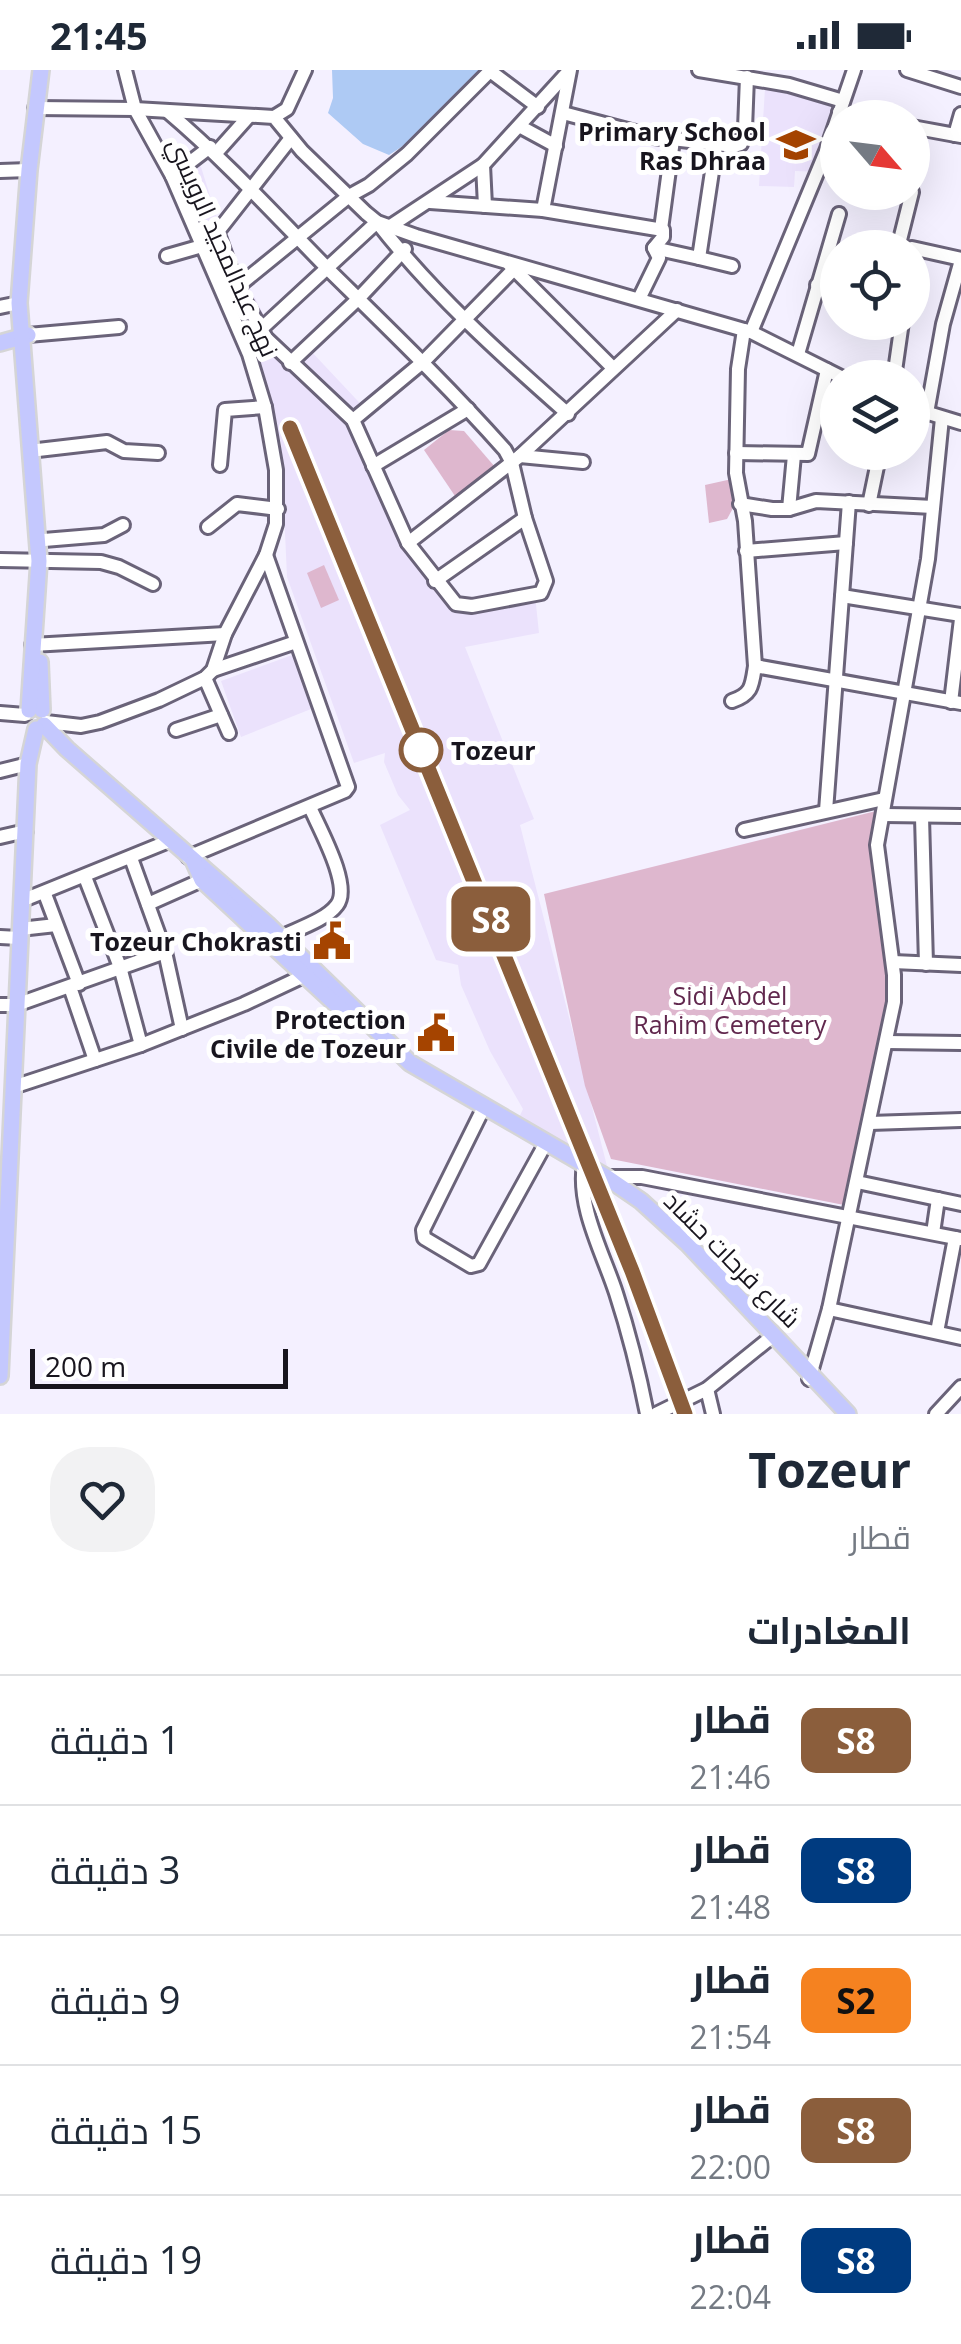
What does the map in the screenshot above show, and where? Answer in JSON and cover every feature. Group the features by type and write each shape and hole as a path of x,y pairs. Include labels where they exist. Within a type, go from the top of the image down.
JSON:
{"main road":[{"path":"41,70 24,336 42,562"},
{"path":"0,1376 6,1106 12,1087 8,1005 22,901 28,764 37,719 36,645 44,540 38,450 19,304 28,170 50,70"},
{"path":"0,343 24,336"},
{"name":"شارع فرحات حشاد","path":"37,719 191,860 206,869 310,974 410,1063 542,1150 583,1169"},
{"name":"شارع فرحات حشاد","path":"191,860 202,880 262,928 280,937 310,974"},
{"name":"شارع فرحات حشاد","path":"482,1111 641,1202 673,1230 848,1414"},
{"name":"شارع فرحات حشاد","path":"810,1378 837,1414"}],"street":[{"name":"نهج عبدالمجيد الرويسي","path":"126,70 135,109 172,176 250,354 265,407 276,470 278,510 274,535 209,674"},
{"path":"39,109 167,110 274,117 287,109 305,70"},
{"path":"238,287 348,196 370,185 406,154 490,70 538,107"},
{"path":"261,329 383,225 430,202 483,165 570,70"},
{"path":"543,210 570,70"},
{"path":"699,70 789,85 826,100"},
{"path":"843,100 854,70"},
{"path":"906,70 961,86"},
{"path":"563,113 629,132 734,146 742,140 747,77"},
{"path":"167,110 213,150 251,191 358,299 424,361 516,460 524,518 546,581 541,593 460,606 408,544 353,420 269,343 261,329 238,287 218,234 251,191 291,138"},
{"path":"930,131 958,136 961,114"},
{"path":"172,176 213,150 249,116"},
{"path":"274,117 348,196 383,225 401,254 568,414"},
{"path":"520,126 556,146"},
{"path":"654,248 664,237 661,229 673,140"},
{"path":"699,258 716,146"},
{"path":"483,165 485,206"},
{"path":"0,171 28,170"},
{"path":"732,701 752,689 755,666 736,453 738,369 748,331 820,170"},
{"path":"430,202 543,210 661,229"},
{"path":"838,230 839,214"},
{"path":"383,225 748,331 820,366"},
{"path":"290,363 358,299 416,236"},
{"path":"167,256 202,246"},
{"path":"654,248 732,266"},
{"path":"639,299 659,258 654,248"},
{"path":"930,252 961,259 958,284 943,324 930,397"},
{"path":"502,259 614,368"},
{"path":"353,420 424,361 515,268"},
{"path":"798,354 820,280"},
{"path":"0,307 19,304"},
{"path":"408,544 516,460 677,310"},
{"path":"24,336 118,327"},
{"path":"736,453 805,455 820,404"},
{"path":"220,465 224,410 265,407"},
{"path":"373,466 468,409"},
{"path":"930,415 961,423"},
{"path":"810,1378 850,1216 895,989 878,862 879,831 920,609 942,418"},
{"path":"38,450 107,442 124,451 158,452"},
{"path":"789,509 794,455"},
{"path":"516,460 583,462"},
{"path":"869,504 876,470"},
{"path":"740,504 789,509 816,501 933,507"},
{"path":"826,811 849,502"},
{"path":"208,527 238,504 278,510"},
{"path":"436,581 524,518"},
{"path":"44,540 104,535 124,525"},
{"path":"746,551 846,543"},
{"path":"191,860 346,791 349,784 266,556"},
{"path":"0,560 107,564 153,584"},
{"path":"755,666 956,702 961,617 842,596"},
{"path":"36,645 225,634"},
{"path":"0,714 81,726 100,722 159,700 209,674 296,642"},
{"path":"209,674 229,733"},
{"path":"176,730 221,715"},
{"path":"0,771 28,764"},
{"path":"744,830 884,799"},
{"path":"280,937 336,906 341,896 342,882 310,807"},
{"path":"884,815 961,816"},
{"path":"922,817 926,964"},
{"path":"0,837 26,831"},
{"path":"22,901 170,840"},
{"path":"132,858 164,952 182,1028"},
{"path":"85,878 120,967 141,1044"},
{"path":"148,904 202,880"},
{"path":"45,894 95,1060"},
{"path":"0,937 56,925"},
{"path":"8,1005 164,952"},
{"path":"892,962 961,965"},
{"path":"12,1087 141,1044 310,974"},
{"path":"887,1042 961,1043"},
{"path":"482,1111 423,1230 424,1238 471,1266 482,1262 542,1150"},
{"path":"870,1123 961,1120"},
{"path":"583,1169 593,1230 630,1338 647,1414"},
{"path":"605,1182 642,1178 958,1238 937,1332"},
{"path":"856,1182 961,1204"},
{"path":"933,1233 938,1199"},
{"path":"829,1309 961,1338"},
{"path":"656,1414 710,1402 771,1337"},
{"path":"936,1414 961,1387"},
{"path":"710,1402 722,1414"}],"shaded area":[{"name":"Primary School Ras Dhraa","path":"765,88 827,100 820,100 820,172 795,171 794,187 759,186"},
{"path":"194,161 201,167 221,231 289,365 309,349 371,415 353,438 406,536 460,612 535,595 539,633 465,647 534,819 520,825 607,1166 516,1124 523,1109 490,1051 461,985 458,965 436,960 380,825 410,810 398,795 384,762 385,753 354,763 287,577 281,444 266,385 182,169"},
{"path":"295,654 316,707 241,737 221,681"}],"green space":[{"path":"449,430 464,431 495,467 486,480 457,499 424,450"},
{"path":"732,479 732,510 727,519 709,523 705,485"},
{"path":"324,565 339,600 321,608 307,573"},
{"name":"Sidi Abdel Rahim Cemetery","path":"876,811 895,989 852,1201 844,1205 611,1159 585,1086 544,894"}],"water":[{"path":"332,70 479,70 406,144 389,155 363,144 328,113 333,98"}],"railway":[{"path":"290,428 632,1271 685,1414"}],"train":[{"name":"S8","path":"290,428 491,918 685,1414"}],"place":[{"name":"Primary School Ras Dhraa","path":"796,145"},
{"name":"Tozeur","path":"421,750"},
{"name":"Tozeur Chokrasti","path":"332,941"},
{"name":"Protection Civile de Tozeur","path":"436,1033"}]}
